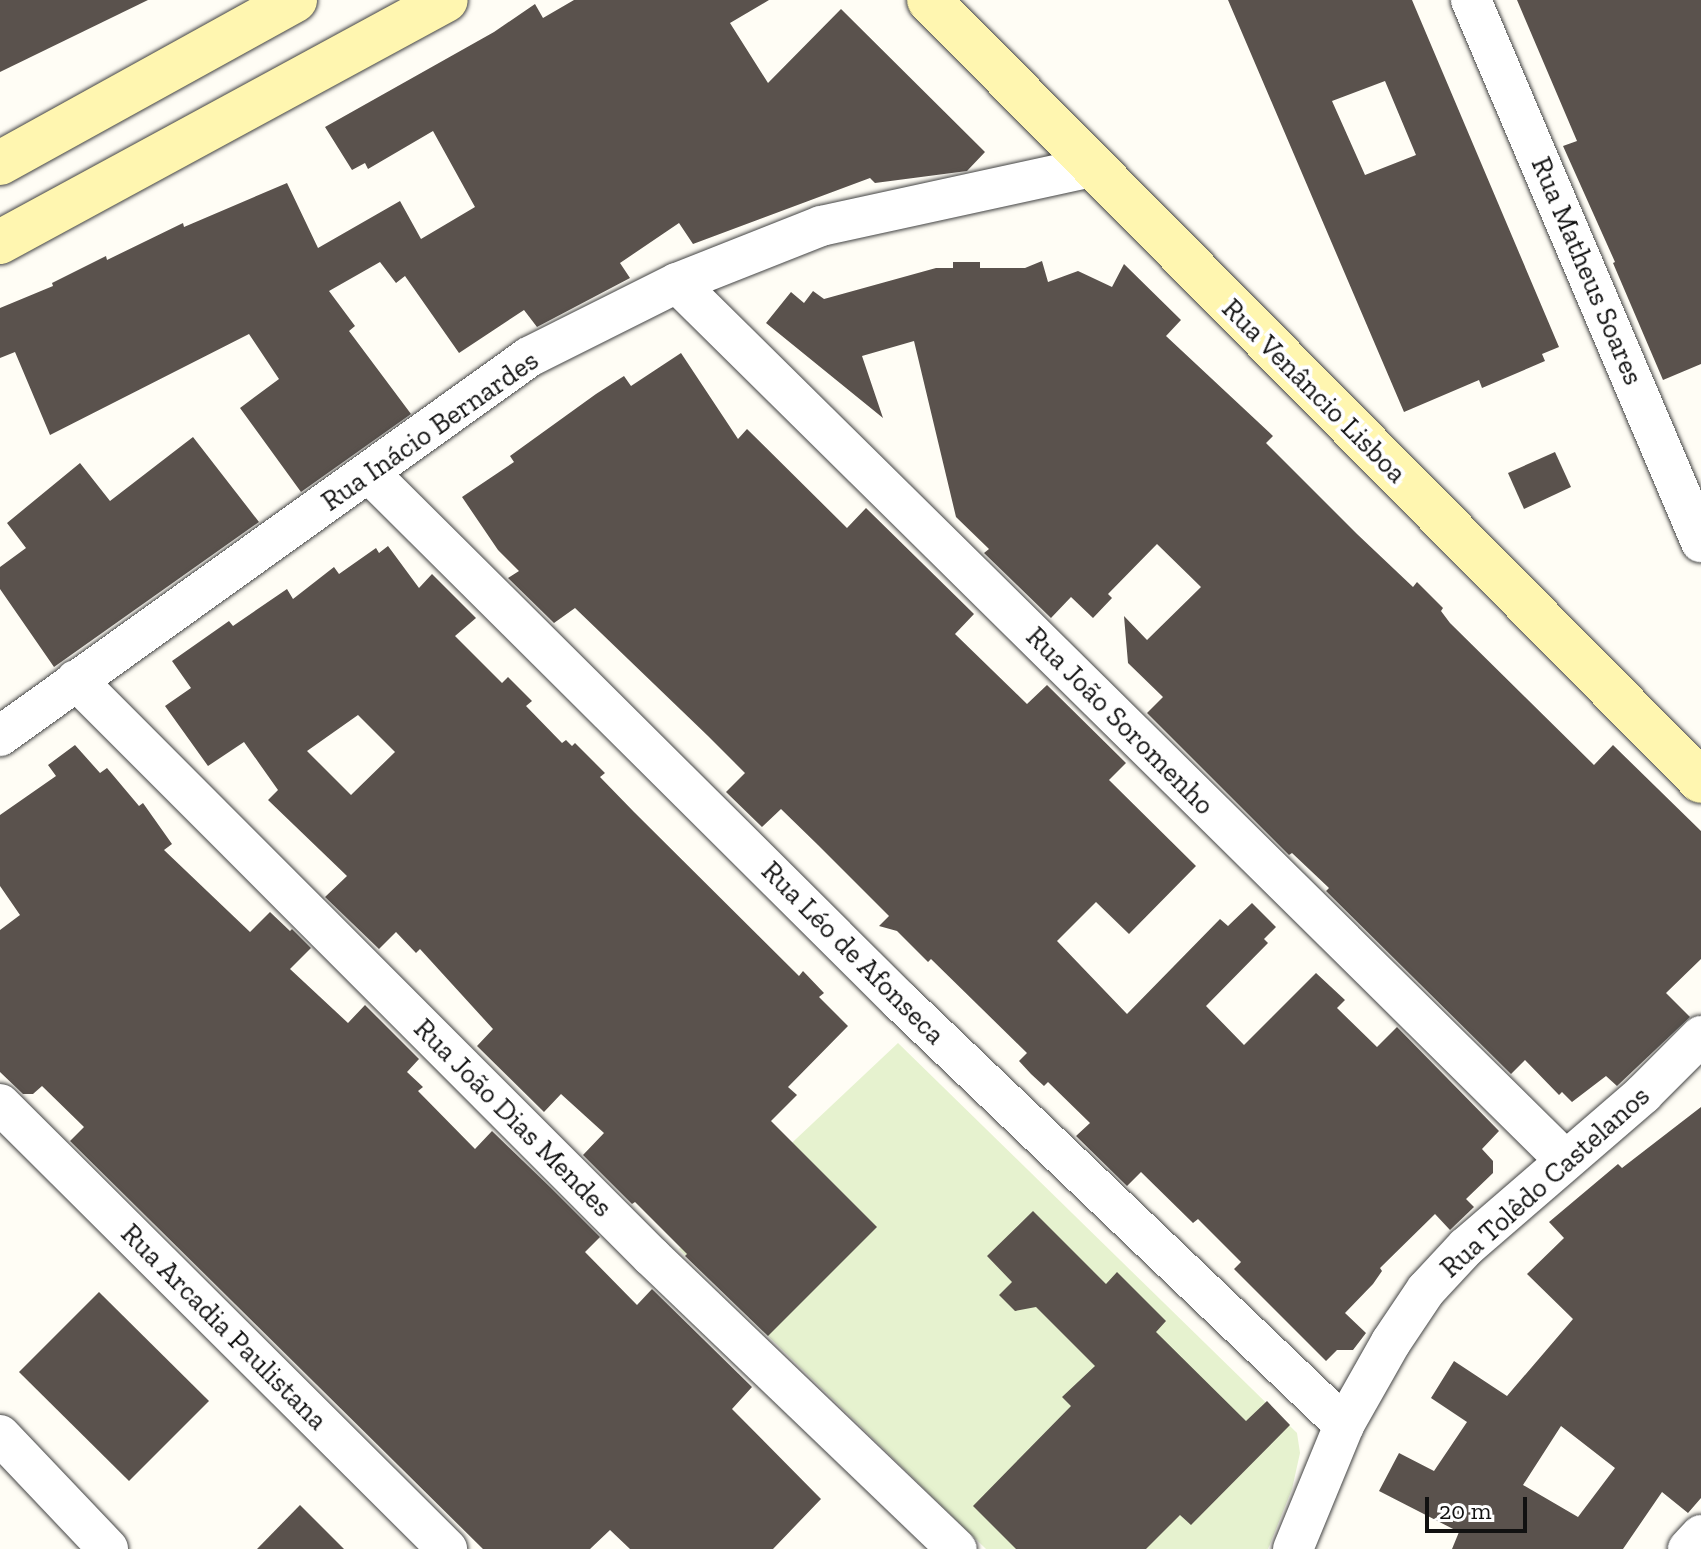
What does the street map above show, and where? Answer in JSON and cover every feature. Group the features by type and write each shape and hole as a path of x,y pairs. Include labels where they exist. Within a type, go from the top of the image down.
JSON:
{"street":[{"path":"0,163 295,0"},
{"path":"0,242 446,0"},
{"name":"Rua Venâncio Lisboa","path":"929,0 1701,781"},
{"name":"Rua Matheus Soares","path":"1471,0 1701,542"},
{"name":"Rua Inácio Bernardes","path":"0,736 370,474 529,357 677,283 821,226 1091,167"},
{"name":"Rua João Soromenho","path":"677,283 1564,1159"},
{"name":"Rua Léo de Afonseca","path":"370,474 900,1001 1344,1425"},
{"name":"Rua João Dias Mendes","path":"76,680 652,1257 957,1549"},
{"name":"Rua Tolêdo Castelanos","path":"1293,1549 1344,1425 1391,1342 1426,1290 1466,1247 1564,1159 1643,1094 1701,1036"},
{"name":"Rua Arcadia Paulistana","path":"0,1104 447,1549"},
{"path":"0,1435 108,1549"},
{"path":"1688,1549 1701,1535"}],"green space":[{"path":"898,1043 1297,1433 1300,1453 1292,1489 1268,1549 986,1549 679,1249"}],"building":[{"path":"0,0 148,0 0,72"},
{"path":"574,0 769,0 730,23 768,83 841,9 985,152 967,171 875,183 870,178 693,244 679,223 620,263 630,278 537,327 524,310 459,353 405,276 396,283 380,262 329,291 355,326 349,331 411,414 301,492 240,408 279,379 249,334 50,435 15,352 0,358 0,308 53,286 52,283 106,256 107,260 183,223 184,227 287,183 318,248 400,201 421,239 475,207 433,131 368,169 365,163 352,170 325,127 494,32 535,4 543,18"},
{"path":"1228,0 1412,0 1559,347 1542,354 1545,361 1482,388 1479,380 1404,412","holes":["1385,81 1416,155 1365,175 1332,101"]},
{"path":"1517,0 1701,0 1701,364 1663,380 1563,146 1577,141"},
{"path":"1042,261 1048,282 1078,271 1112,287 1124,264 1181,320 1166,336 1273,436 1266,443 1357,534 1413,587 1417,582 1443,608 1441,611 1450,623 1594,765 1613,745 1701,831 1701,959 1666,993 1690,1017 1617,1086 1606,1076 1572,1102 1562,1092 1559,1095 1525,1060 1511,1074 1326,891 1329,888 1292,853 1289,855 1147,713 1163,697 1128,663 1124,616 1147,640 1201,587 1157,544 1108,594 1112,598 1093,618 1071,597 1051,618 984,553 989,549 956,517 914,341 862,356 883,418 766,323 791,292 804,303 813,291 824,299 936,268 953,268 953,262 980,262 980,268 1025,268"},
{"path":"681,353 738,439 747,429 847,528 866,508 974,614 955,634 1027,704 1047,685 1126,763 1109,780 1196,866 1129,934 1096,902 1057,941 1127,1014 1220,919 1228,926 1252,903 1276,927 1264,939 1268,943 1206,1006 1244,1045 1316,973 1345,1000 1337,1008 1377,1047 1397,1027 1499,1131 1482,1149 1493,1161 1493,1173 1466,1199 1474,1207 1450,1230 1435,1214 1380,1268 1382,1271 1373,1284 1345,1313 1366,1333 1353,1350 1337,1350 1326,1361 1234,1269 1241,1262 1198,1219 1193,1223 1141,1172 1127,1186 1076,1136 1090,1123 1048,1082 1044,1086 1019,1061 1027,1053 931,959 928,962 897,931 879,926 889,916 818,845 781,809 762,827 726,792 745,773 708,736 575,608 554,623 508,578 519,571 498,550 462,497 514,462 510,456 596,394 624,376 631,386"},
{"path":"193,437 259,522 54,667 0,589 0,567 26,548 7,523 80,463 110,501"},
{"path":"1555,452 1571,487 1524,509 1508,473"},
{"path":"388,546 419,588 432,574 476,618 455,636 502,683 508,677 532,701 526,706 562,743 566,740 572,746 575,743 605,773 600,777 634,812 799,976 803,971 824,993 819,997 848,1026 788,1087 797,1095 771,1121 877,1227 768,1336 685,1256 687,1254 635,1202 632,1204 583,1155 604,1133 561,1094 544,1112 477,1046 493,1029 420,949 416,953 396,932 379,949 325,897 347,876 268,800 278,790 244,742 208,766 165,706 191,688 172,661 229,621 233,626 287,589 293,599 334,567 339,574 376,548 379,553","holes":["358,715 395,752 351,795 307,751"]},
{"path":"75,745 100,773 107,768 139,806 143,803 172,844 164,850 250,932 270,912 290,931 292,929 311,948 290,969 348,1023 365,1005 419,1059 407,1072 423,1087 418,1091 475,1149 492,1131 550,1187 600,1237 585,1252 637,1305 652,1289 752,1387 732,1409 821,1499 773,1549 630,1549 610,1530 590,1549 483,1549 70,1141 84,1127 42,1086 33,1094 23,1094 0,1072 0,930 20,915 0,886 0,815 56,776 48,765"},
{"path":"1701,1107 1701,1498 1688,1513 1662,1492 1623,1549 1452,1549 1459,1532 1379,1491 1399,1453 1434,1471 1467,1422 1431,1398 1454,1361 1507,1396 1573,1319 1527,1274 1564,1238 1549,1222 1618,1164 1622,1168","holes":["1561,1426 1615,1468 1578,1517 1523,1485"]},
{"path":"1033,1211 1106,1284 1117,1272 1166,1321 1156,1332 1246,1421 1267,1401 1290,1425 1191,1525 1180,1515 1146,1549 1016,1549 973,1506 1071,1406 1062,1397 1095,1366 1036,1307 1015,1311 999,1295 1012,1282 987,1256"},
{"path":"99,1292 209,1401 129,1481 19,1372"},
{"path":"300,1505 344,1549 257,1549"}]}
